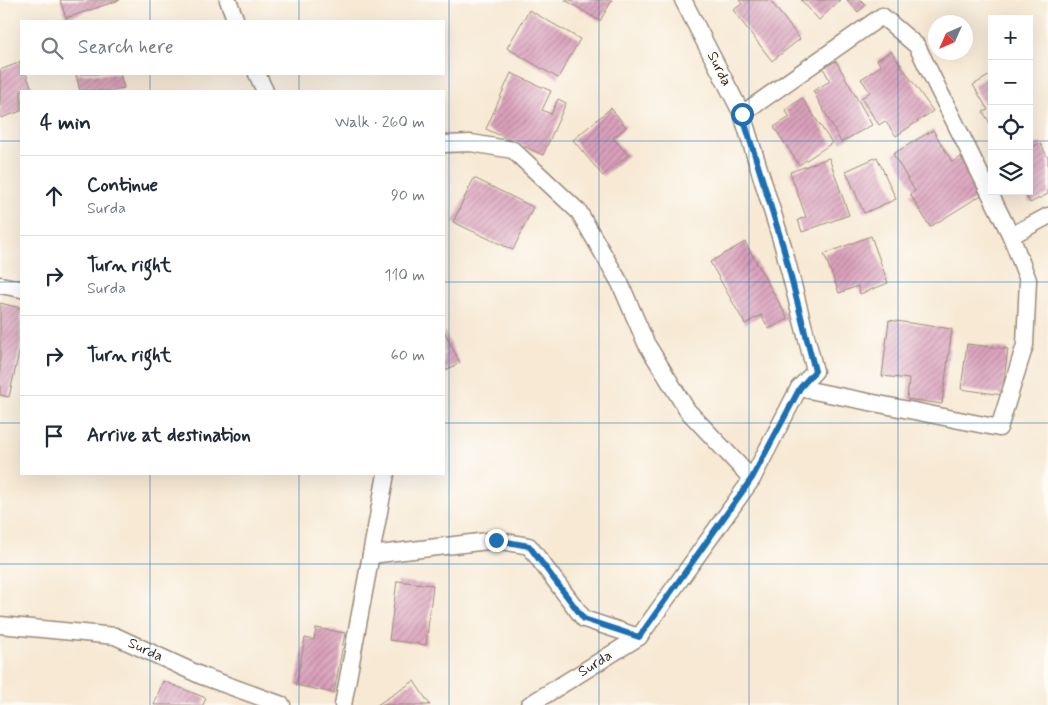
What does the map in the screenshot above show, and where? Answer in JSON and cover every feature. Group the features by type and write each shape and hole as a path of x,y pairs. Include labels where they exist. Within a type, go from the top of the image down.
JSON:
{"street":[{"path":"228,0 236,20"},
{"name":"Surda","path":"529,705 639,637 752,478 800,388 815,371 783,246 742,114 683,0"},
{"path":"742,114 882,16 917,46 1011,236 1028,280 1025,344 999,428 800,388"},
{"path":"257,75 265,90"},
{"path":"445,144 471,143 513,150 579,212 620,283 646,343 687,410 752,478"},
{"path":"1011,236 1048,216"},
{"path":"0,285 20,289"},
{"path":"343,705 386,475"},
{"path":"371,556 496,540 529,546 584,619 639,637"},
{"name":"Surda","path":"0,626 115,636 202,676 282,705"}],"building":[{"path":"60,0 120,0 66,18"},
{"path":"565,0 612,0 600,21"},
{"path":"739,0 770,0 800,39 772,61 733,10 742,4"},
{"path":"801,0 840,0 819,20"},
{"path":"847,0 861,0 866,5 858,12"},
{"path":"529,10 580,39 558,78 507,48"},
{"path":"891,51 933,111 896,136 885,121 879,125 861,98 870,92 861,79 881,66 877,60"},
{"path":"836,61 872,125 841,142 813,91 830,81 823,68"},
{"path":"20,62 20,75 26,75 33,90 20,90 20,111 1,118 0,70"},
{"path":"511,73 551,91 542,110 551,114 558,99 566,103 543,155 486,129"},
{"path":"76,75 120,75 124,88 115,90 80,90"},
{"path":"988,76 988,110 973,85"},
{"path":"802,98 832,143 799,165 774,127 790,117 785,110"},
{"path":"611,108 626,127 613,138 628,155 603,176 573,140"},
{"path":"988,110 988,120 983,112"},
{"path":"933,130 952,162 961,157 983,194 930,227 910,194 915,191 893,154"},
{"path":"1040,143 1048,158 1048,194 1030,203 1026,195 1033,195 1033,147"},
{"path":"877,157 896,199 864,213 846,171"},
{"path":"829,158 849,215 802,232 798,220 806,217 790,172"},
{"path":"474,178 533,207 513,250 453,222"},
{"path":"871,236 888,283 860,294 858,286 839,293 824,254"},
{"path":"745,242 788,319 769,329 761,315 745,324 710,262"},
{"path":"0,303 20,308 20,348 9,397 0,395"},
{"path":"889,320 952,329 942,404 907,399 909,379 882,376"},
{"path":"445,333 460,363 445,370"},
{"path":"967,344 1008,349 1002,395 961,389"},
{"path":"397,581 433,585 426,645 389,640"},
{"path":"316,628 345,633 334,693 296,685 305,638 314,640"},
{"path":"163,681 206,698 203,705 154,705"},
{"path":"414,681 430,705 377,705"}],"route":[{"path":"496,540 529,546 584,619 639,637 661,609 752,478 800,388 815,371 783,246 742,114"}]}
